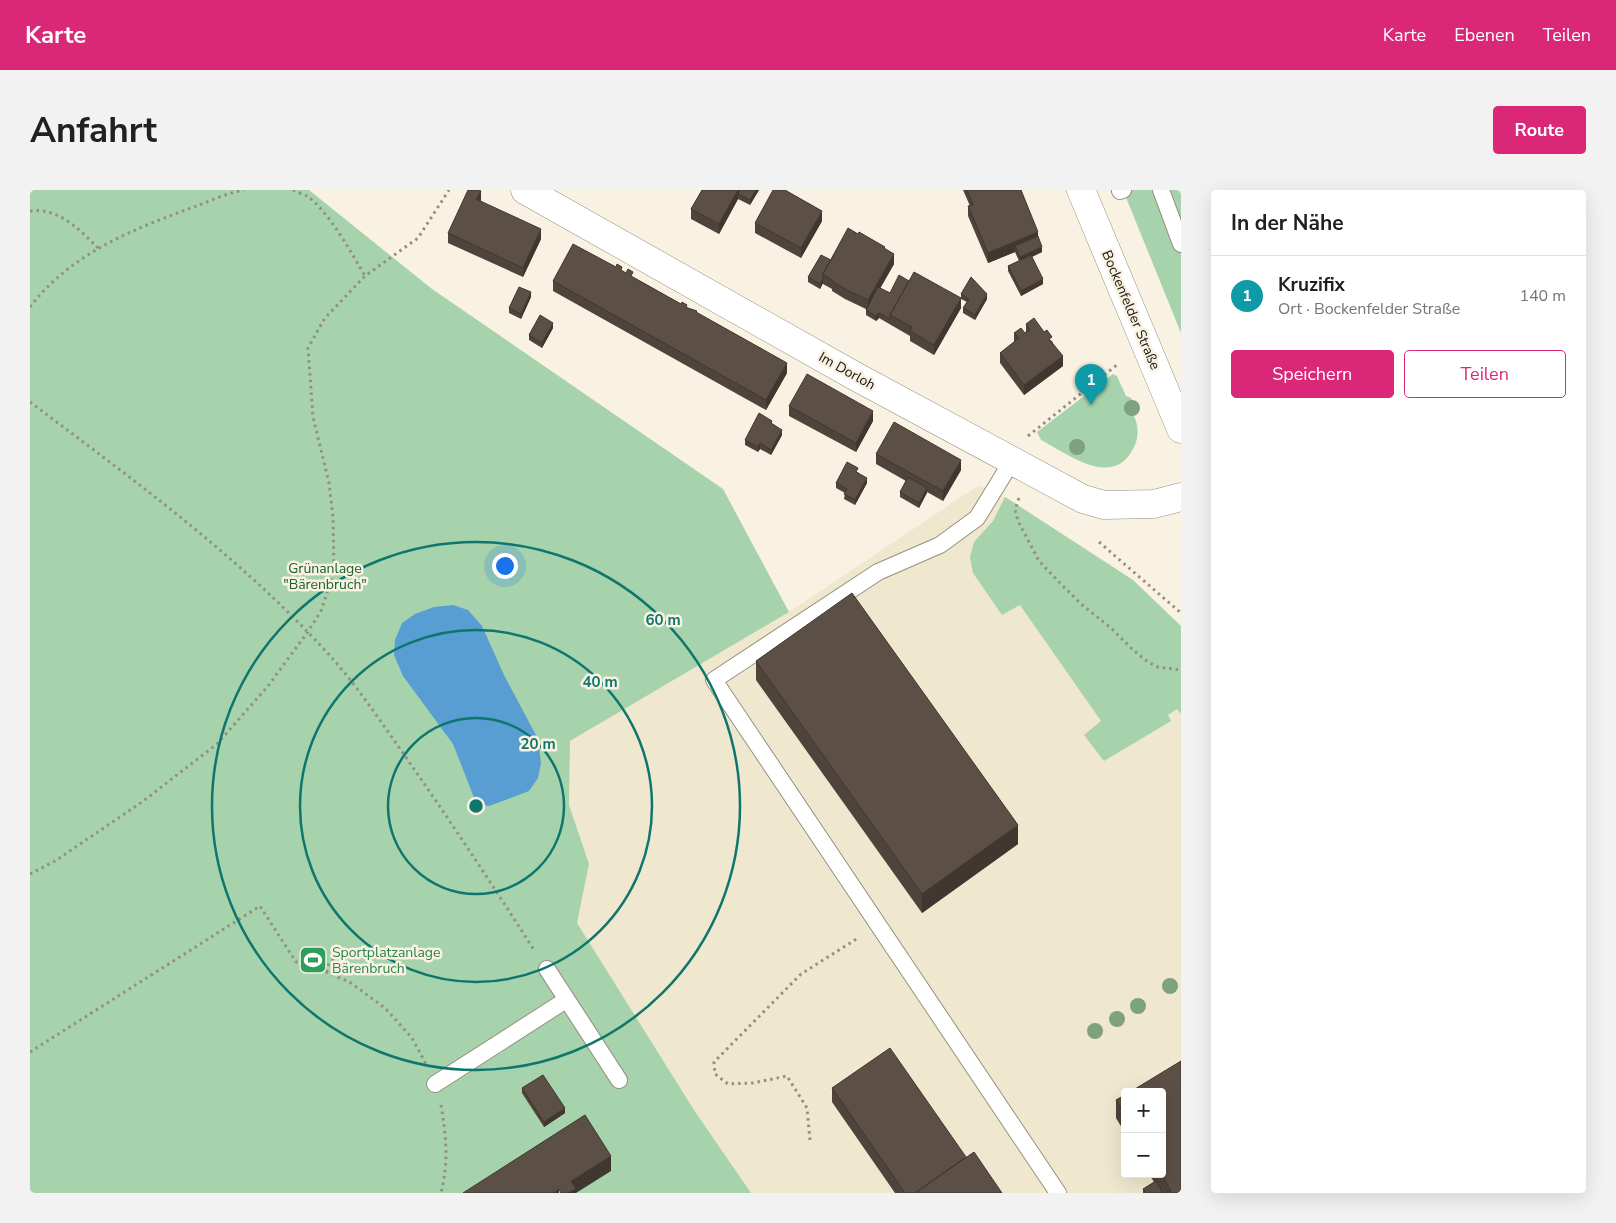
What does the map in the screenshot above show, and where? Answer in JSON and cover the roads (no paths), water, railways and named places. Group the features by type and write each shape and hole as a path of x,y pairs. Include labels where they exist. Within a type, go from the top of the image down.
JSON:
{"street":[{"name":"Im Dorloh","path":"525,190 853,374 1083,499 1104,506 1154,504 1181,497"},
{"name":"Bockenfelder Straße","path":"1082,190 1181,429"}],"lane":[{"path":"1161,190 1181,244"},
{"path":"1012,461 977,518 940,545 878,572 714,680 1058,1193"},
{"path":"547,969 618,1080"},
{"path":"435,1084 566,1000"}],"water":[{"path":"453,605 468,610 482,626 504,675 538,739 541,763 538,778 529,791 489,806 480,805 473,795 453,744 403,676 394,655 395,640 402,623 415,614 434,607"}],"place":[{"name":"Kruzifix","path":"1091,405"},
{"name":"Sportplatzanlage Bärenbruch","path":"313,960"}],"park label":[{"name":"Grünanlage \"Bärenbruch\"","path":"325,576"}]}
